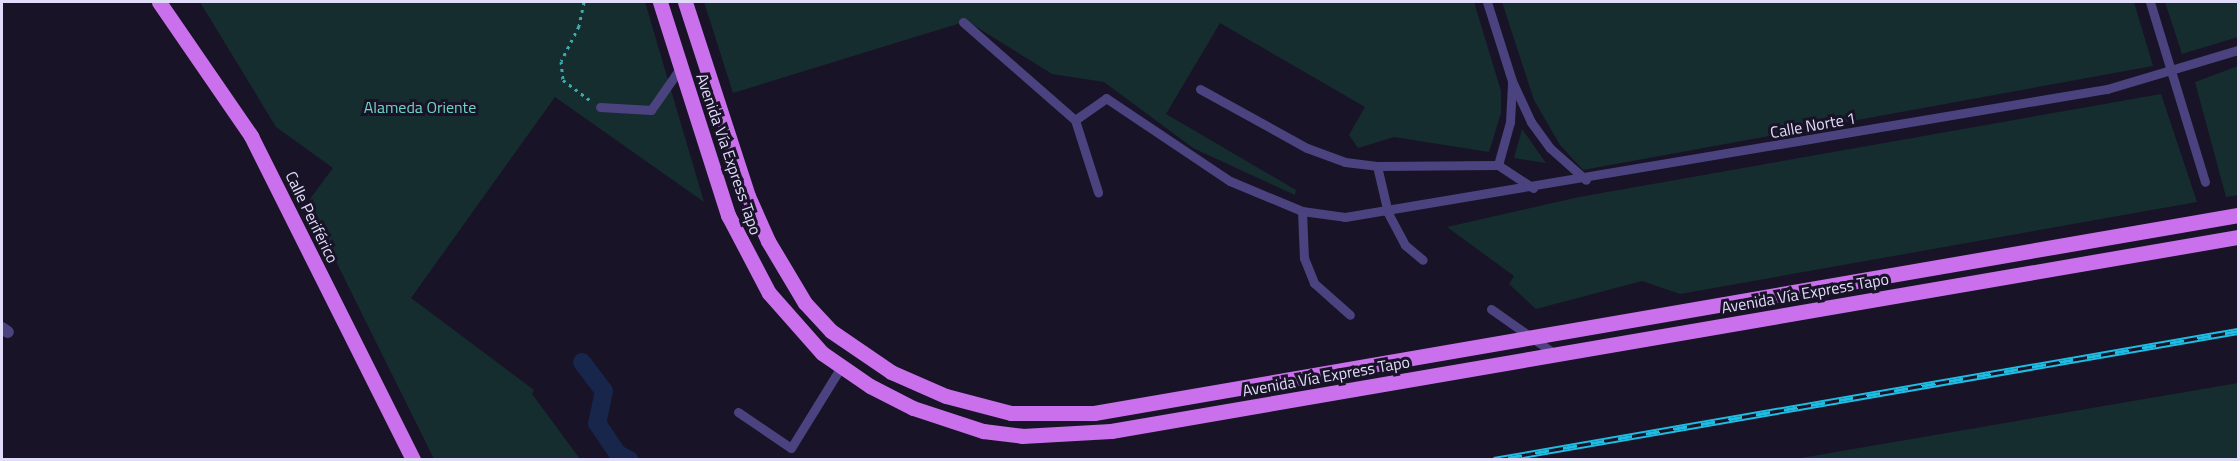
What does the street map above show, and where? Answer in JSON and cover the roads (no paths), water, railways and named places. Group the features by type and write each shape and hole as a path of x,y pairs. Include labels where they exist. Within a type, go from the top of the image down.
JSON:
{"main road":[{"name":"Calle Periférico","path":"159,2 251,136 413,459"},
{"name":"Avenida Vía Express Tapo","path":"660,2 728,215 769,293 793,323 841,368 913,408 952,423 1022,436 1067,435 2238,237"},
{"name":"Avenida Vía Express Tapo","path":"685,2 748,196 786,274 831,331 891,372 946,396 1011,413 1094,413 1528,336 2238,215"}],"lane":[{"path":"1487,2 1512,81 1531,122 1550,148 1586,180"},
{"path":"2150,2 2205,182"},
{"path":"963,22 1075,120 1098,192"},
{"name":"Calle Norte 1","path":"1075,120 1106,99 1230,181 1302,211 1345,217 1388,213 1586,180 2107,89 2171,72 2238,50"},
{"path":"600,107 651,110 681,67"},
{"path":"1498,165 1510,122 1512,81"},
{"path":"1200,89 1307,148 1345,162 1377,166 1498,165 1533,188"},
{"path":"1377,166 1388,213 1405,245 1423,260"},
{"path":"1302,211 1304,258 1314,283 1350,315"},
{"path":"1491,309 1555,354"},
{"path":"738,412 791,448 841,368"}],"waterway":[{"path":"582,362 604,391 597,423 618,454 630,460"}],"railway":[{"path":"1494,460 2238,331"}],"park label":[{"name":"Alameda Oriente","path":"420,107"}]}
